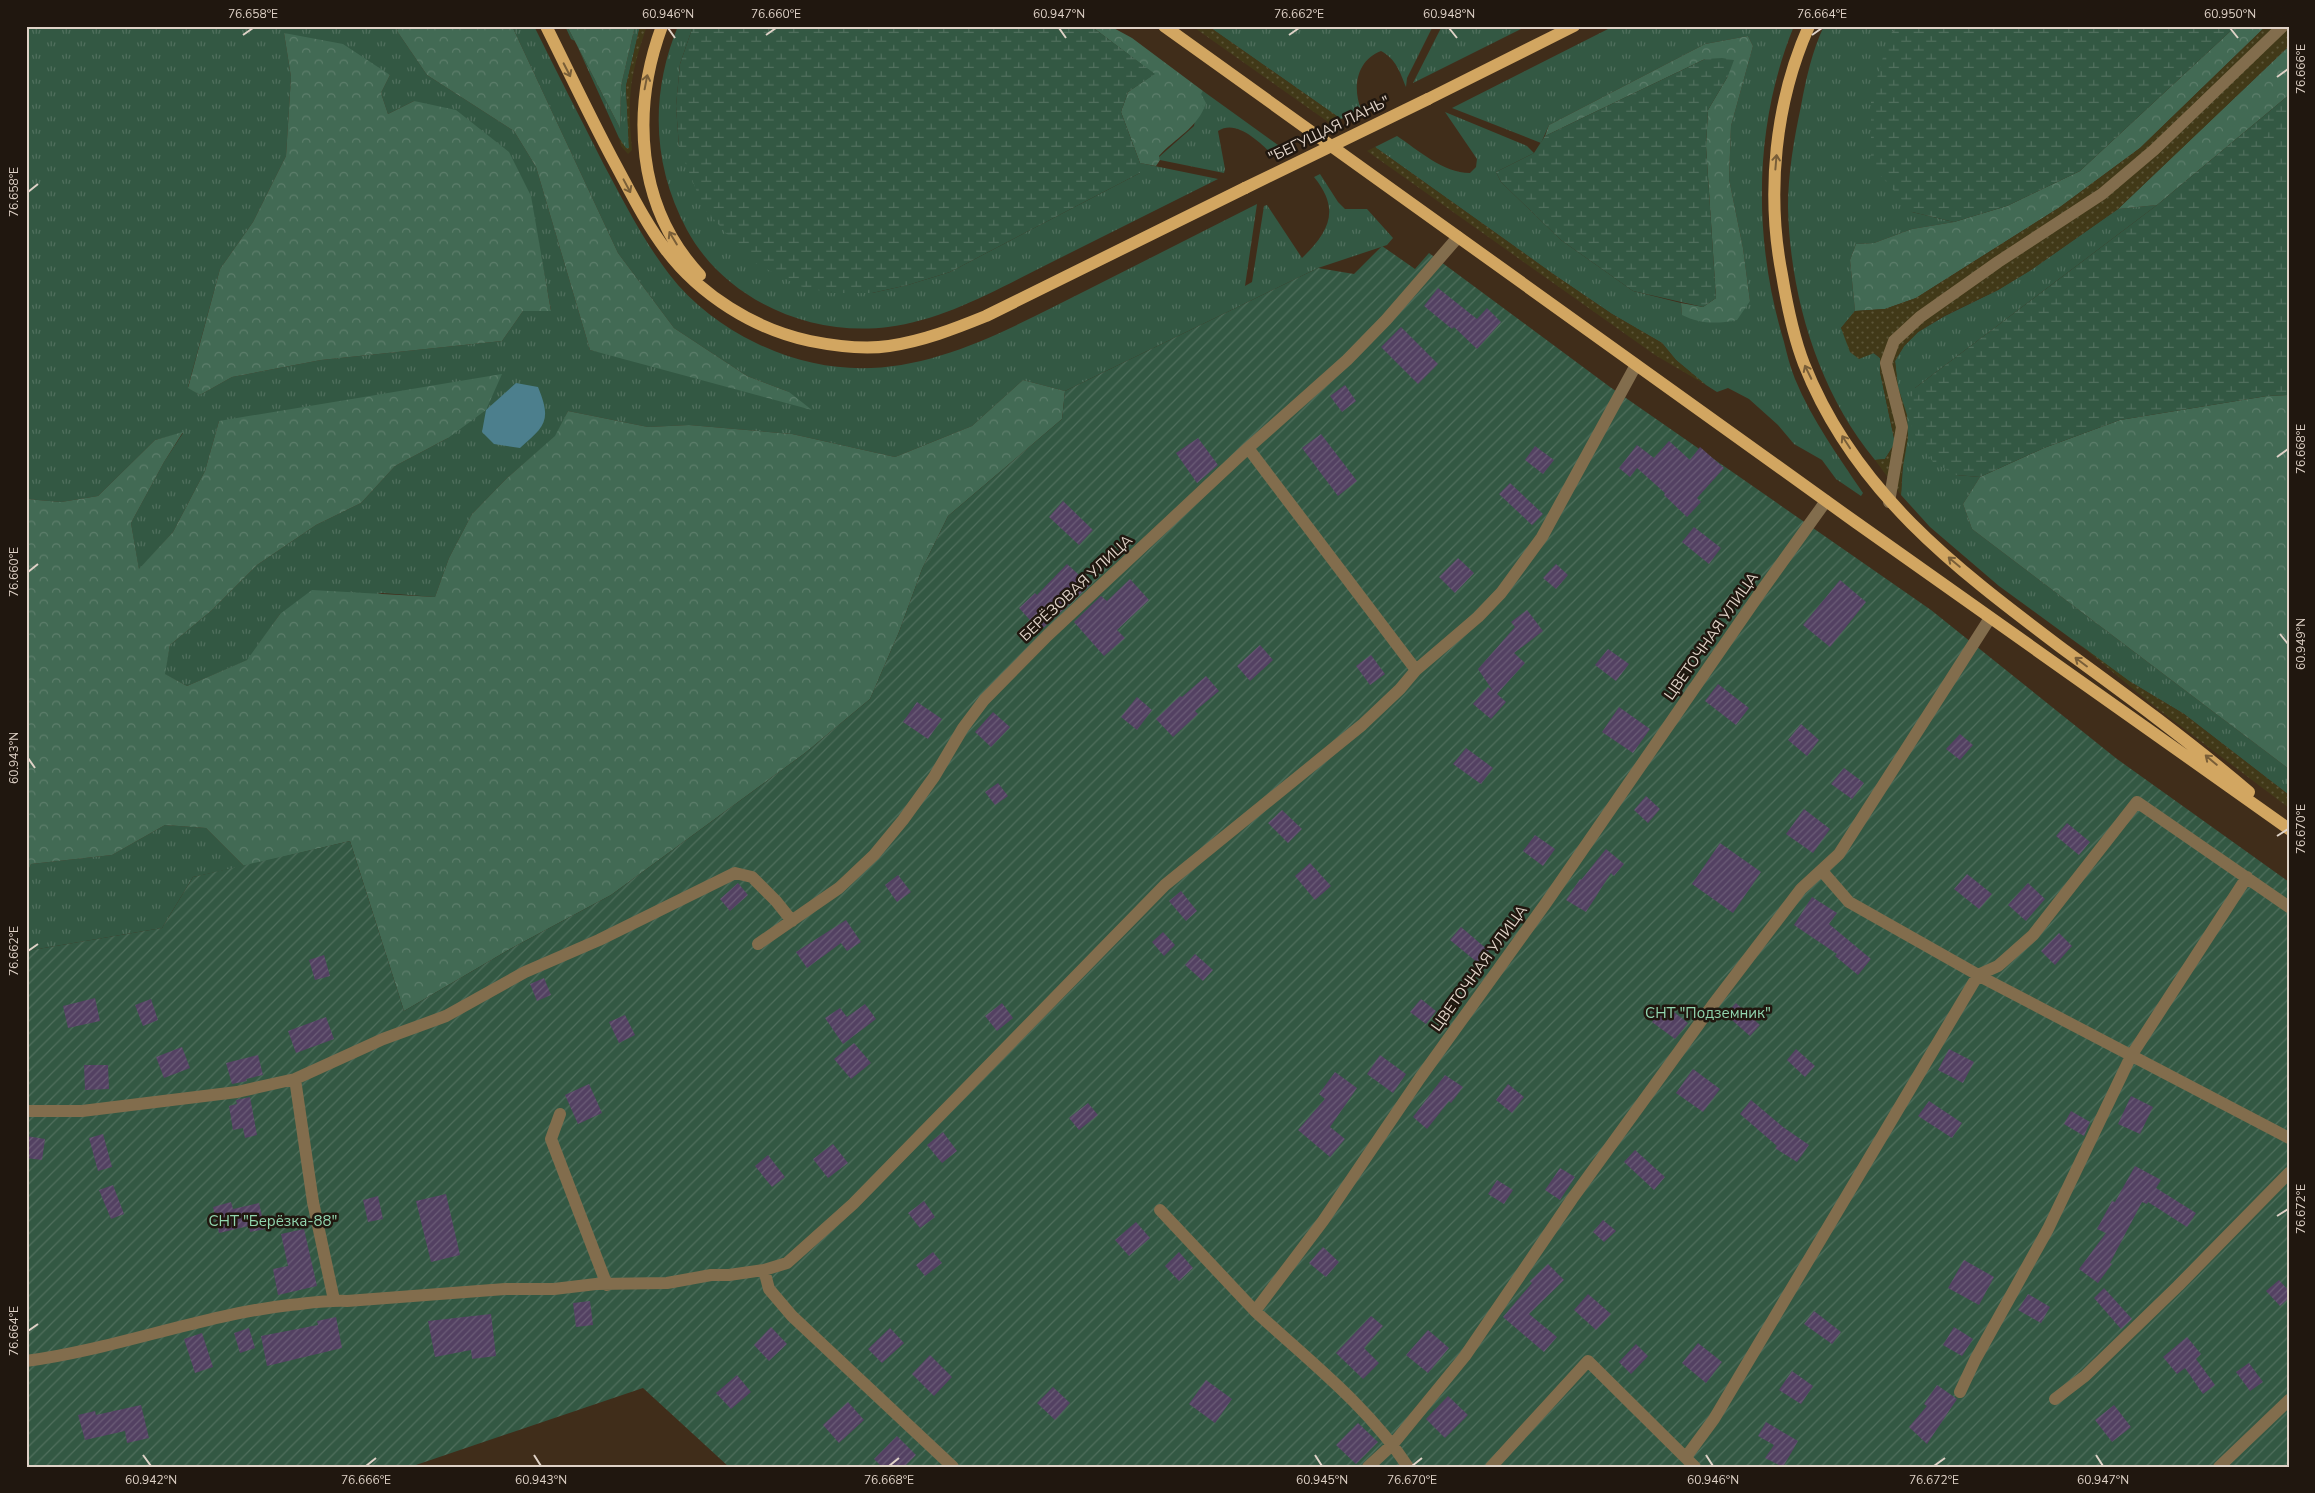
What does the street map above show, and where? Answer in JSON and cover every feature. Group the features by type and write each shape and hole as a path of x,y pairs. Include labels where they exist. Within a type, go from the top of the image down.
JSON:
{"main road":[{"path":"546,26 641,213 666,251 708,291 739,314"},
{"path":"662,26 651,55 644,92 643,155 651,188 660,216 682,254 739,314"},
{"path":"1156,26 1204,55"},
{"path":"1164,26 1990,618 2289,827"},
{"name":"\"БЕГУЩАЯ ЛАНЬ\"","path":"739,314 774,331 830,345 859,348 887,346 918,340 986,316 1574,26"},
{"path":"1809,26 1790,76 1782,115 1776,164 1774,211 1777,252 1789,315 1804,364 1829,416 1860,464 1889,502 1925,539 2002,603 2202,753 2289,827"}],"street":[{"path":"1889,502 1902,427 1886,363 1894,341 1920,317 1998,262 2102,194 2154,150 2283,26"},
{"name":"БЕРЁЗОВАЯ УЛИЦА","path":"758,944 839,888 874,855 903,820 934,777 963,728 984,700 1048,635 1248,448 1347,360 1386,320 1458,237"},
{"path":"26,1361 83,1351 240,1312 334,1300 347,1301 505,1289 554,1289 607,1284 667,1284 711,1275 729,1275 764,1270 787,1263 853,1204 1165,885 1362,724 1400,689 1416,670 1478,617 1501,593 1542,537 1636,365"},
{"path":"1248,448 1416,670"},
{"name":"ЦВЕТОЧНАЯ УЛИЦА","path":"1255,1311 1323,1221 1420,1078 1546,903 1826,501"},
{"path":"1368,1467 1393,1444 1465,1356 1572,1199 1712,1006 1801,889 1840,854 1990,618"},
{"path":"1491,1467 1588,1361 1691,1462 1714,1419 1978,975 1998,966 2033,935 2137,802 2289,907"},
{"path":"1822,871 1849,902 1978,975 2289,1138"},
{"path":"26,1111 82,1111 159,1102 253,1090 295,1079 383,1039 446,1016 525,972 599,940 736,873 752,877 776,901 792,921"},
{"path":"1960,1392 1975,1360 2048,1229 2131,1056 2247,877"},
{"path":"295,1079 314,1202 334,1300"},
{"path":"560,1114 551,1139 607,1284"},
{"path":"2055,1399 2085,1376 2171,1293 2289,1173"},
{"path":"1160,1210 1255,1311 1364,1412 1393,1444 1408,1467"},
{"path":"764,1270 769,1289 792,1316 953,1467"},
{"path":"2219,1467 2289,1400"}],"green space":[{"path":"26,26 398,26 397,31 427,75 514,131 536,167 590,350 789,392 747,376 674,328 618,253 512,26 534,26 626,207 651,248 678,285 698,305 732,330 756,343 801,360 845,368 887,367 928,359 968,346 1048,310 1257,204 1245,286 1252,282 1264,206 1267,205 1302,258 1319,239 1325,230 1329,210 1322,189 1314,177 1320,174 1338,202 1345,209 1367,209 1393,238 1387,245 1318,268 1065,391 1023,380 972,426 895,457 792,434 689,425 648,427 568,411 556,436 507,478 472,514 449,558 435,597 382,593 280,614 248,660 187,686 164,674 170,645 211,611 257,565 316,525 361,503 395,466 448,438 219,421 205,471 173,532 139,570 131,523 164,462 183,433 155,440 98,496 61,502 26,499","holes":["284,33 390,75 381,93 388,114 414,101 541,256 551,310 523,311 502,341 321,360 232,377 200,395 188,387 220,269 253,222 286,156 291,77"]},
{"path":"398,26 512,26 618,253 674,328 747,376 789,392 812,410 590,350 536,167 514,131 427,75 397,31"},
{"path":"565,26 567,26 575,41 571,39"},
{"path":"567,26 635,26 621,86 620,128"},
{"path":"635,26 640,26 626,86 629,148 626,149 619,138 576,44 620,128 621,86"},
{"path":"678,26 693,26 680,64 676,106 679,147 831,293 872,293 908,285 950,272 1140,173 1140,163 1218,179 972,302 930,318 888,327 859,329 829,326 800,319 772,308 747,294 723,276 703,255 687,230 675,205 661,155 659,103 669,52"},
{"path":"693,26 1091,26 1155,74 1128,92 1121,112 1140,163 1140,173 950,272 908,285 872,293 831,293 799,286 751,261 703,207 679,147 676,106 680,64"},
{"path":"1091,26 1110,26 1132,38 1203,91 1201,94 1206,103 1198,119 1159,156 1160,160 1156,166 1140,163 1121,112 1128,92 1154,74"},
{"path":"1208,26 1433,26 1407,78 1406,87 1394,62 1381,51 1366,61 1359,75 1357,92 1361,109 1341,119"},
{"path":"1442,26 1527,26 1413,83"},
{"path":"1614,26 1794,26 1781,64 1771,103 1765,143 1762,183 1763,224 1767,264 1774,303 1795,379 1817,423 1863,493 1861,496 1836,479 1822,460 1794,444 1778,425 1749,399 1728,388 1717,392 1706,385 1676,360 1662,343 1612,314 1556,276 1375,147 1397,136 1441,165 1460,172 1470,173 1476,167 1477,159 1445,112 1527,146 1534,153 1496,172 1501,182 1561,240 1633,291 1681,303 1682,315 1750,301 1743,248 1729,179 1731,126 1753,46 1748,36 1705,44 1549,125 1541,143 1452,108"},
{"path":"1824,26 1897,26 1889,37 1912,212 1954,222 1912,229 1874,243 1856,244 1850,260 1855,311 1841,328 1880,358 1880,372 1895,443 1885,459 1875,460 1855,433 1838,404 1823,373 1811,341 1801,308 1794,274 1788,207 1790,169 1807,75"},
{"path":"1897,26 2236,26 2080,171 2007,206 1954,222 1912,212 1871,164 1871,99 1889,36"},
{"path":"2236,26 2266,26 2140,148 2060,207 1916,298 1885,309 1855,311 1850,260 1856,244 1874,243 1912,229 1954,222 2007,206 2080,171"},
{"path":"284,33 343,44 390,75 381,93 388,114 414,101 456,110 509,152 531,196 551,311 523,311 502,341 321,360 232,377 200,395 188,388 220,269 253,222 286,156 291,77"},
{"path":"1748,36 1753,46 1731,126 1729,179 1743,248 1750,301 1737,320 1716,323 1702,322 1682,315 1681,303 1703,307 1716,298 1706,146 1708,110 1728,76 1705,59 1545,136 1549,125 1705,44"},
{"path":"2289,46 2289,95 2157,205 2118,209"},
{"path":"1722,58 1734,60 1728,76 1708,110 1706,146 1716,298 1703,307 1633,291 1561,240 1501,182 1496,172 1534,153 1545,136 1705,59"},
{"path":"1203,91 1282,148 1271,153 1246,133 1232,128 1225,128 1218,131 1225,169 1224,173 1160,160 1159,157 1194,126 1200,94"},
{"path":"2289,95 2289,395 2267,396 2120,420 2044,448 1980,477 1956,475 1933,462 1917,439 1907,415 1915,388 2157,205"},
{"path":"2157,205 1915,388 1956,475 1980,477 1963,504 1972,529 2289,769 2289,795 2184,714 2129,681 1999,586 1930,527 1901,495 1904,450 1895,361 1904,346 1918,332 1945,316 1998,290 2031,270 2118,209"},
{"path":"1382,246 1415,269 1429,253 1610,387 1931,610 2117,759 2289,882 2289,1467 729,1467 643,1388 410,1467 26,1467 26,951 162,928 193,877 350,841 404,1011 510,949 611,895 805,753 870,699 899,632 922,569 948,516 1062,419 1065,391 1318,268 1354,274"},
{"path":"502,374 486,410 448,438 395,466 361,503 316,525 257,565 211,611 170,645 165,674 187,686 247,660 280,614 312,590 435,597 449,558 472,514 507,478 555,436 568,411 648,427 689,425 792,434 895,457 972,426 1023,380 1065,391 1062,419 948,516 922,569 899,632 870,699 805,753 611,895 510,949 404,1011 350,841 244,866 206,828 165,825 112,855 31,864 26,876 26,499 61,502 98,496 155,440 183,432 164,462 131,523 139,569 173,532 205,471 219,421"},
{"path":"2289,395 2289,769 1972,529 1963,504 1980,477 2044,448 2120,420 2267,396"},
{"path":"165,825 206,828 244,866 193,877 162,928 26,951 26,876 31,864 112,855"}],"sand":[{"path":"640,26 647,26 633,73 630,101 632,150 628,154 621,146 619,138 626,148 629,148 626,86"},
{"path":"1192,26 1208,26 1341,119 1331,124"},
{"path":"2266,26 2289,26 2289,46 2118,209 2031,270 1998,290 1944,316 1918,332 1904,346 1895,361 1898,387 1907,415 1908,438 1902,472 1901,495 1875,460 1885,459 1895,443 1880,372 1880,358 1874,353 1859,359 1850,352 1841,328 1855,311 1885,309 1916,298 2060,207 2140,148"},
{"path":"1375,147 1556,276 1612,314 1662,343 1676,360 1706,385 1655,355 1367,151"},
{"path":"2079,644 2129,681 2184,714 2289,795 2289,808 2150,703"}],"water":[{"path":"516,383 538,387 545,408 544,422 535,434 520,448 494,444 482,432 486,410"}],"building":[{"path":"1438,288 1477,319 1487,308 1501,322 1477,349 1454,327 1452,329 1424,306"},
{"path":"1401,327 1438,364 1418,384 1381,347"},
{"path":"1345,385 1356,401 1342,412 1330,396"},
{"path":"1321,434 1357,481 1338,496 1302,448"},
{"path":"1198,438 1218,465 1197,483 1176,453"},
{"path":"1669,441 1690,460 1700,447 1724,468 1697,498 1701,502 1687,517 1664,495 1665,493 1637,468 1630,477 1619,468 1637,445 1654,458"},
{"path":"1535,446 1554,460 1543,474 1525,460"},
{"path":"1510,483 1543,514 1532,525 1499,494"},
{"path":"1063,501 1093,530 1079,545 1049,517"},
{"path":"1694,527 1721,548 1709,564 1682,542"},
{"path":"1458,558 1474,573 1455,593 1439,577"},
{"path":"1067,564 1090,585 1040,631 1019,608 1035,593 1037,595"},
{"path":"1556,564 1568,575 1556,589 1543,578"},
{"path":"1130,579 1149,600 1117,630 1125,638 1104,656 1074,622 1101,596 1107,601"},
{"path":"1840,580 1866,602 1830,647 1803,625"},
{"path":"1527,610 1543,631 1514,653 1525,663 1497,694 1506,702 1491,719 1473,704 1488,687 1493,691 1478,669 1515,627 1511,622"},
{"path":"1260,645 1273,660 1250,681 1237,666"},
{"path":"1608,649 1629,664 1616,681 1595,665"},
{"path":"1371,655 1385,674 1370,685 1356,666"},
{"path":"1206,676 1219,691 1195,711 1198,714 1173,737 1156,719 1180,696 1182,697"},
{"path":"1718,684 1749,708 1736,725 1705,701"},
{"path":"1137,697 1152,710 1137,730 1121,717"},
{"path":"917,702 942,719 928,739 903,722"},
{"path":"1619,707 1650,729 1633,753 1602,732"},
{"path":"993,712 1010,727 991,747 975,732"},
{"path":"1801,724 1819,740 1807,756 1788,740"},
{"path":"1960,734 1973,745 1960,760 1946,749"},
{"path":"1466,748 1493,768 1481,784 1453,764"},
{"path":"1844,768 1864,783 1852,799 1831,784"},
{"path":"998,783 1008,796 995,805 985,792"},
{"path":"1646,796 1660,809 1648,823 1634,810"},
{"path":"1804,809 1830,829 1813,853 1786,834"},
{"path":"1282,810 1302,829 1288,843 1268,823"},
{"path":"2067,823 2090,842 2079,855 2056,836"},
{"path":"1535,835 1555,849 1543,866 1523,851"},
{"path":"1720,843 1761,872 1733,913 1692,884"},
{"path":"1606,849 1624,864 1614,876 1611,873 1586,912 1566,900 1580,879"},
{"path":"1310,863 1331,886 1315,900 1295,876"},
{"path":"1967,874 1992,894 1979,909 1954,889"},
{"path":"898,875 911,892 897,902 885,885"},
{"path":"738,883 748,895 730,911 720,899"},
{"path":"2028,883 2045,899 2026,921 2008,905"},
{"path":"1181,891 1197,911 1186,921 1169,901"},
{"path":"1812,897 1837,913 1829,924 1871,959 1858,975 1835,956 1837,954 1794,925"},
{"path":"846,920 861,942 847,951 841,943 807,968 796,952"},
{"path":"1461,927 1489,951 1478,963 1450,940"},
{"path":"1163,932 1175,945 1164,956 1152,942"},
{"path":"2059,933 2072,946 2055,965 2041,951"},
{"path":"1195,954 1213,970 1203,981 1185,965"},
{"path":"324,955 330,976 315,980 309,960"},
{"path":"544,978 551,995 537,1001 530,984"},
{"path":"95,998 100,1021 68,1028 63,1006"},
{"path":"151,999 158,1020 143,1026 135,1005"},
{"path":"1421,999 1436,1011 1426,1024 1410,1012"},
{"path":"1002,1003 1013,1018 997,1031 985,1016"},
{"path":"1736,1003 1760,1025 1750,1036 1725,1014"},
{"path":"865,1004 876,1019 843,1044 825,1018 840,1008 847,1017"},
{"path":"1665,1005 1688,1023 1675,1039 1652,1022"},
{"path":"625,1015 635,1035 619,1043 609,1022"},
{"path":"326,1017 334,1039 296,1053 288,1031"},
{"path":"854,1043 871,1063 851,1079 834,1059"},
{"path":"182,1047 190,1068 164,1078 156,1057"},
{"path":"1796,1049 1815,1066 1805,1077 1787,1060"},
{"path":"1949,1049 1974,1062 1963,1083 1938,1070"},
{"path":"258,1055 263,1075 232,1084 226,1063"},
{"path":"1380,1055 1406,1074 1393,1093 1367,1074"},
{"path":"84,1065 108,1065 109,1089 85,1090"},
{"path":"1693,1069 1720,1089 1703,1112 1676,1093"},
{"path":"1335,1072 1357,1088 1330,1127 1345,1139 1330,1157 1298,1130 1325,1099 1319,1094"},
{"path":"1445,1075 1463,1087 1451,1103 1449,1101 1427,1129 1413,1117"},
{"path":"589,1084 602,1113 578,1124 565,1095"},
{"path":"1508,1084 1524,1097 1512,1113 1496,1100"},
{"path":"2131,1096 2153,1107 2140,1134 2118,1124"},
{"path":"250,1097 257,1135 245,1138 243,1128 233,1130 229,1106 237,1104 236,1100"},
{"path":"1751,1100 1783,1127 1809,1145 1797,1162 1775,1148 1777,1146 1740,1114"},
{"path":"1929,1101 1962,1123 1952,1138 1918,1116"},
{"path":"1088,1103 1098,1115 1079,1130 1069,1118"},
{"path":"2071,1111 2090,1122 2084,1136 2064,1124"},
{"path":"943,1132 957,1151 942,1163 927,1145"},
{"path":"103,1134 112,1167 98,1171 89,1138"},
{"path":"26,1136 45,1139 42,1160 26,1158"},
{"path":"833,1144 848,1163 828,1178 813,1159"},
{"path":"1635,1150 1665,1177 1654,1190 1624,1162"},
{"path":"768,1155 785,1177 772,1187 755,1166"},
{"path":"2135,1166 2161,1180 2156,1188 2196,1213 2187,1227 2148,1202 2147,1204 2142,1202 2110,1263 2112,1264 2098,1283 2079,1269 2106,1233 2097,1229 2112,1201 2115,1202"},
{"path":"1560,1168 1575,1177 1560,1200 1545,1190"},
{"path":"1497,1180 1513,1190 1504,1204 1488,1194"},
{"path":"113,1185 124,1214 111,1219 99,1190"},
{"path":"446,1194 460,1255 431,1262 416,1201"},
{"path":"378,1196 383,1219 368,1222 363,1200"},
{"path":"924,1201 935,1217 920,1228 908,1213"},
{"path":"231,1202 233,1209 259,1203 265,1229 250,1232 249,1226 219,1233 213,1207"},
{"path":"1603,1220 1616,1231 1604,1242 1593,1232"},
{"path":"1136,1222 1150,1238 1129,1256 1115,1240"},
{"path":"304,1229 317,1286 278,1295 273,1269 288,1266 281,1234"},
{"path":"1323,1247 1339,1262 1326,1277 1309,1263"},
{"path":"933,1252 942,1263 925,1276 916,1265"},
{"path":"1179,1252 1193,1268 1179,1281 1165,1266"},
{"path":"1964,1260 1994,1277 1979,1305 1948,1288"},
{"path":"1548,1264 1564,1280 1529,1314 1557,1337 1544,1352 1503,1317 1532,1283 1530,1281"},
{"path":"2279,1280 2289,1291 2289,1298 2280,1306 2266,1291"},
{"path":"2104,1288 2132,1319 2121,1329 2094,1298"},
{"path":"1588,1294 1611,1314 1596,1330 1574,1310"},
{"path":"2028,1294 2050,1307 2041,1323 2018,1310"},
{"path":"590,1301 593,1325 576,1327 573,1303"},
{"path":"1814,1311 1841,1332 1832,1344 1804,1324"},
{"path":"491,1314 496,1356 472,1359 471,1350 435,1357 428,1321"},
{"path":"1371,1316 1383,1326 1364,1348 1379,1363 1363,1379 1336,1353"},
{"path":"336,1317 342,1348 267,1366 261,1336 318,1325 317,1321"},
{"path":"771,1327 787,1344 769,1361 754,1345"},
{"path":"1954,1327 1973,1339 1962,1356 1943,1345"},
{"path":"249,1328 255,1348 240,1353 234,1333"},
{"path":"890,1328 904,1343 882,1363 868,1349"},
{"path":"1428,1330 1449,1348 1428,1373 1406,1355"},
{"path":"202,1333 213,1367 195,1373 184,1339"},
{"path":"2187,1337 2201,1354 2196,1359 2215,1385 2203,1394 2185,1368 2177,1374 2163,1357"},
{"path":"1698,1343 1722,1362 1706,1383 1682,1363"},
{"path":"1636,1344 1648,1356 1631,1374 1619,1362"},
{"path":"930,1355 952,1377 934,1396 912,1374"},
{"path":"2249,1363 2263,1382 2250,1391 2236,1372"},
{"path":"1792,1371 1813,1386 1801,1404 1779,1390"},
{"path":"737,1375 751,1392 731,1409 716,1393"},
{"path":"1206,1380 1232,1399 1215,1423 1189,1404"},
{"path":"1937,1385 1957,1399 1927,1444 1909,1427 1927,1406 1924,1404"},
{"path":"1053,1387 1070,1403 1055,1420 1037,1403"},
{"path":"1448,1396 1468,1415 1445,1438 1426,1419"},
{"path":"848,1402 864,1420 839,1443 823,1425"},
{"path":"141,1405 149,1438 127,1443 125,1431 85,1440 78,1415 95,1411 96,1415"},
{"path":"2114,1405 2131,1427 2112,1442 2095,1420"},
{"path":"1766,1422 1798,1441 1783,1467 1765,1458 1774,1445 1758,1436"},
{"path":"1358,1423 1378,1442 1356,1464 1336,1445"},
{"path":"897,1436 916,1455 904,1467 882,1467 874,1459"}],"park label":[{"name":"СНТ \"Подземник\"","path":"1708,1013"},
{"name":"СНТ \"Берёзка-88\"","path":"273,1221"}]}
